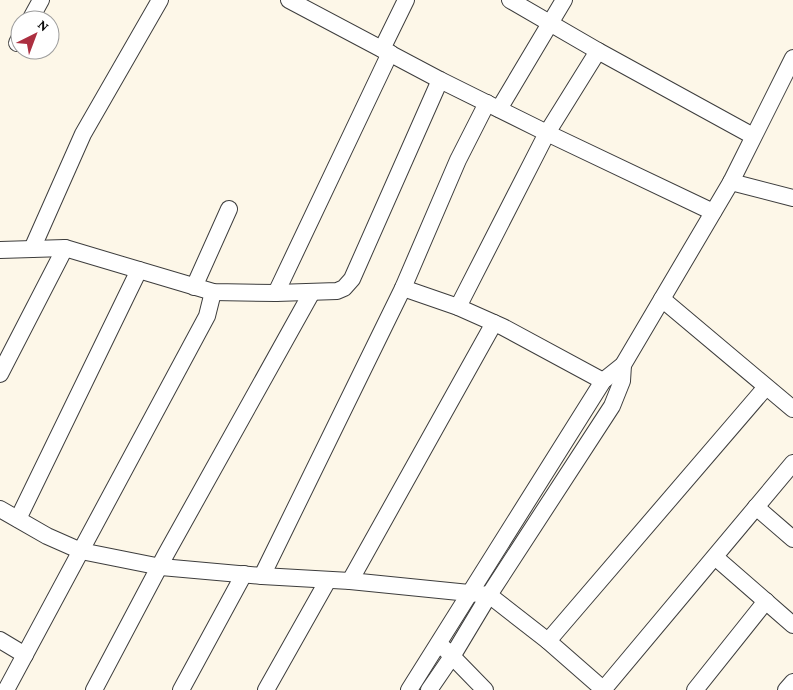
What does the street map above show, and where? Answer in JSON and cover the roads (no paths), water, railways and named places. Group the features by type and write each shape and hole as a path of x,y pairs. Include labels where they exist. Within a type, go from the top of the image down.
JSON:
{"street":[{"path":"32,249 82,134 160,0"},
{"path":"289,0 440,80 713,212"},
{"path":"276,293 386,51 406,0"},
{"path":"510,0 598,51 753,136"},
{"path":"262,576 403,288 458,160 550,24 564,0"},
{"path":"458,307 547,133 598,51"},
{"path":"409,690 604,381 623,365 731,182 793,58"},
{"path":"0,250 65,248 194,288 213,292 276,293 337,291 344,288 352,279 440,80"},
{"path":"731,182 793,198"},
{"path":"194,288 229,209"},
{"path":"0,374 65,248"},
{"path":"18,519 139,270"},
{"path":"403,288 458,307 494,323 604,381"},
{"path":"6,690 207,316 213,292"},
{"path":"94,690 161,567 166,554 312,292"},
{"path":"662,299 793,409"},
{"path":"350,581 494,323"},
{"path":"429,690 612,406 622,381 623,365"},
{"path":"548,641 766,387"},
{"path":"0,509 81,551 161,567 262,576 350,581 489,595 548,641 604,690 793,463"},
{"path":"756,508 793,540"},
{"path":"715,558 793,625"},
{"path":"181,690 244,574"},
{"path":"266,690 328,580"},
{"path":"695,690 766,601"},
{"path":"0,640 24,655"},
{"path":"438,642 453,655 485,690"},
{"path":"786,690 793,682"}]}
